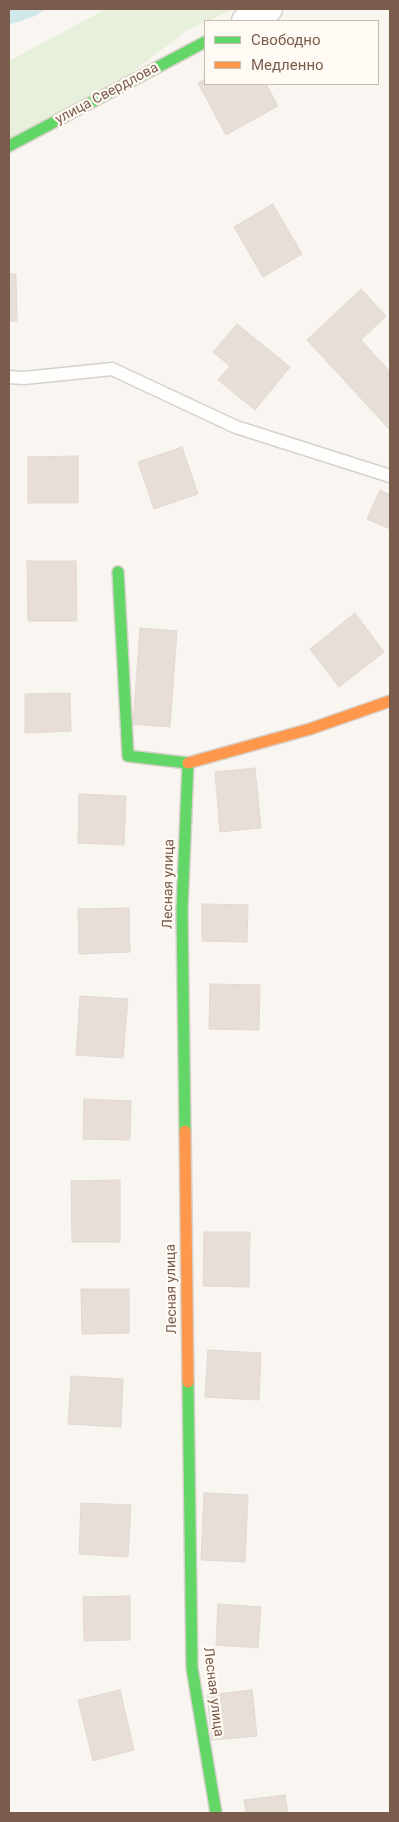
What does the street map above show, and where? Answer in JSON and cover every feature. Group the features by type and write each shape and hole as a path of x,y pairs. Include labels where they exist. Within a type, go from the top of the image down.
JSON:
{"street":[{"path":"247,20 269,9"},
{"name":"улица Свердлова","path":"9,146 204,43"},
{"path":"118,572 128,756 188,763 310,729 390,701"},
{"name":"Лесная улица","path":"188,763 182,910 192,1668 216,1813"}],"lane":[{"path":"9,377 24,378 112,369 236,427 390,476"}],"green space":[{"path":"106,9 235,9 210,20 204,20 204,23 187,30 98,99 9,140 9,61"}],"water":[{"path":"9,9 46,9 35,16 9,25"}],"building":[{"path":"204,80 204,85 267,85 278,106 226,135 198,83"},
{"path":"273,204 302,254 263,277 234,227"},
{"path":"9,274 16,274 17,321 9,321"},
{"path":"361,289 386,316 361,340 390,372 390,430 307,340"},
{"path":"237,324 290,367 255,410 218,380 230,366 213,352"},
{"path":"182,447 198,494 154,509 138,462"},
{"path":"78,456 78,503 28,503 28,457"},
{"path":"380,490 390,495 390,529 367,519"},
{"path":"27,561 76,561 77,621 28,621"},
{"path":"355,613 384,652 339,687 310,649"},
{"path":"140,628 177,631 170,727 133,724"},
{"path":"70,693 71,731 25,733 25,694"},
{"path":"255,768 261,828 220,832 215,772"},
{"path":"79,794 126,796 124,845 78,843"},
{"path":"202,904 248,905 247,942 202,941"},
{"path":"129,908 130,952 79,954 78,909"},
{"path":"210,984 260,985 259,1030 209,1029"},
{"path":"80,996 128,999 123,1058 76,1055"},
{"path":"84,1099 131,1101 130,1140 83,1139"},
{"path":"120,1180 120,1242 72,1242 71,1181"},
{"path":"204,1232 250,1232 249,1287 203,1286"},
{"path":"81,1289 129,1289 129,1333 82,1334"},
{"path":"208,1350 261,1353 259,1400 205,1397"},
{"path":"71,1376 123,1379 121,1427 68,1424"},
{"path":"204,1493 248,1495 245,1562 201,1560"},
{"path":"81,1503 131,1505 128,1557 79,1554"},
{"path":"130,1596 130,1640 84,1641 83,1597"},
{"path":"218,1604 261,1607 258,1648 216,1645"},
{"path":"120,1690 134,1750 93,1761 78,1700"},
{"path":"252,1690 257,1736 212,1740 207,1695"},
{"path":"285,1795 288,1813 246,1813 244,1800"}],"traffic: fast":[{"path":"9,146 204,43"},
{"path":"118,572 128,756 188,763 182,910 185,1131"},
{"path":"188,1382 192,1668 216,1813"}],"traffic: slow":[{"path":"188,763 310,729 390,701"},
{"path":"185,1131 188,1382"}]}
